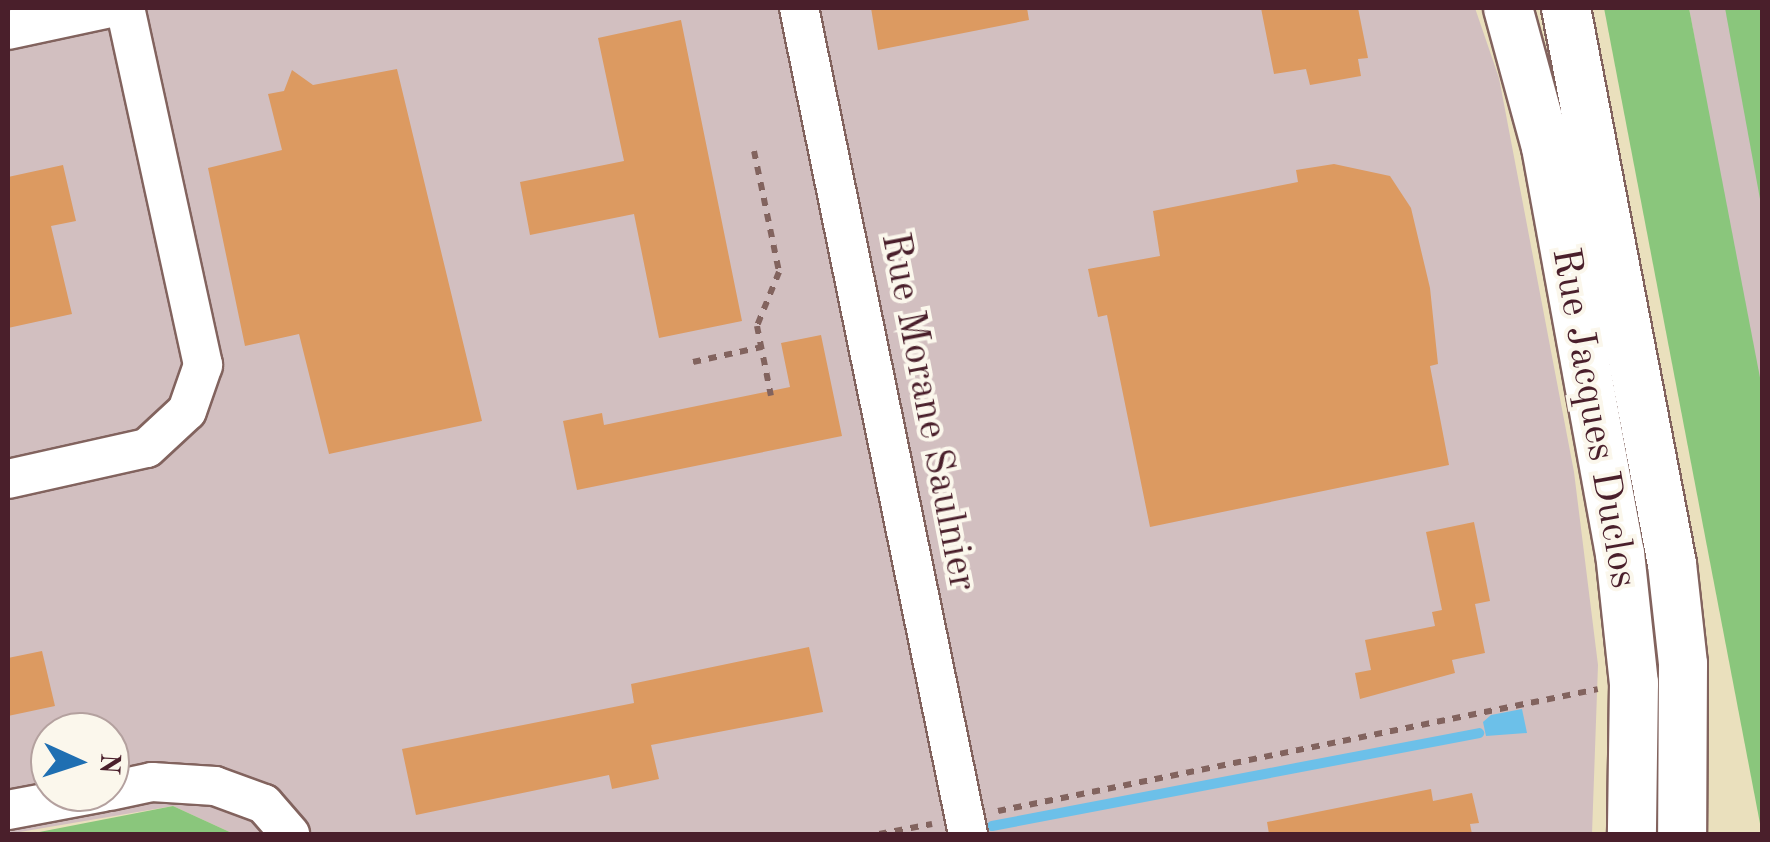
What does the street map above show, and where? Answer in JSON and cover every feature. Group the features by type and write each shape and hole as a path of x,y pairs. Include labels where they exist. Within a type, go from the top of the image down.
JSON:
{"main road":[{"name":"Rue Jacques Duclos","path":"1508,8 1546,147 1620,553 1634,683 1632,834"},
{"name":"Rue Jacques Duclos","path":"1566,8 1672,564 1683,664 1682,834"}],"street":[{"path":"8,30 111,8"},
{"path":"8,479 147,448 187,410 203,365 125,8"},
{"name":"Rue Morane Saulnier","path":"799,8 966,826"},
{"path":"130,786 152,782 216,786 264,804 290,834"}],"path":[{"path":"754,151 779,272 757,326 772,396"},
{"path":"692,362 762,347"},
{"path":"879,834 966,826 1634,683"}],"shaded area":[{"path":"8,8 1475,8 1499,78 1574,472 1598,665 1592,834 234,834 173,806 8,834"},
{"path":"1689,8 1762,8 1762,388 1756,372"}],"green space":[{"path":"1604,8 1689,8 1762,388 1762,834"},
{"path":"1725,8 1762,8 1762,203 1760,199"},
{"path":"173,806 234,834 29,834"}],"water":[{"path":"1522,709 1527,733 1486,736 1483,722 1491,715"}],"building":[{"path":"871,8 1027,8 1029,20 878,50"},
{"path":"1261,8 1358,8 1368,58 1358,59 1361,76 1310,85 1306,69 1274,74"},
{"path":"681,20 742,321 659,338 634,214 530,235 520,182 624,161 598,38"},
{"path":"397,69 482,421 329,454 299,334 245,346 208,168 282,150 268,94 284,91 292,70 313,85"},
{"path":"1334,164 1390,176 1411,208 1430,288 1438,364 1430,366 1449,465 1150,527 1107,315 1098,317 1088,269 1160,256 1153,211 1298,182 1296,170"},
{"path":"63,165 76,221 51,226 72,314 8,328 8,177"},
{"path":"821,335 842,436 577,490 563,421 602,413 604,425 790,387 781,343"},
{"path":"1474,522 1490,601 1475,604 1485,653 1452,660 1455,673 1360,699 1355,673 1371,670 1365,640 1435,626 1432,612 1442,610 1426,532"},
{"path":"809,647 823,712 651,745 659,779 612,789 609,775 416,815 402,749 634,703 631,684"},
{"path":"42,651 55,706 8,716 8,658"},
{"path":"1431,789 1433,801 1472,793 1479,823 1470,824 1472,834 1269,834 1267,822"}],"waterway":[{"path":"992,826 1479,733"}]}
